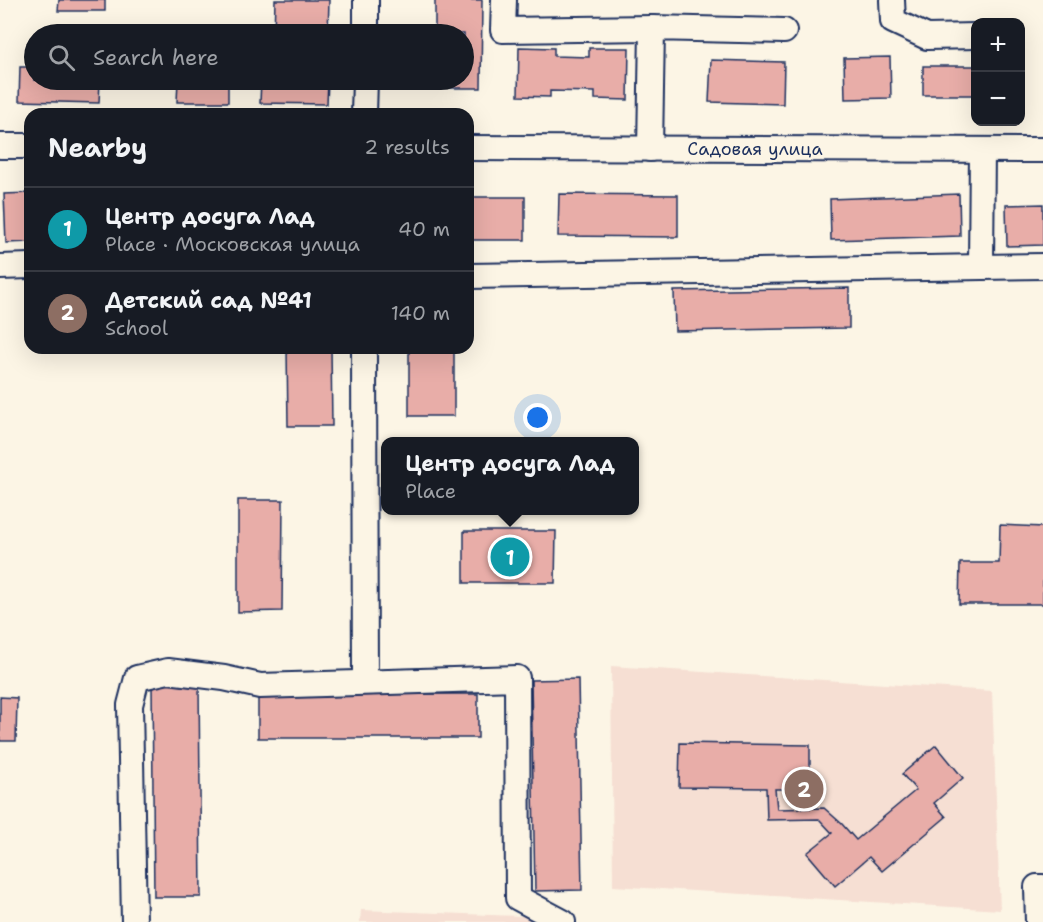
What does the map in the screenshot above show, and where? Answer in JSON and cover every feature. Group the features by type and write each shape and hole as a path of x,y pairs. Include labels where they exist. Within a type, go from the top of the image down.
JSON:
{"street":[{"path":"366,0 366,24"},
{"path":"504,0 503,30 652,28 784,31"},
{"path":"892,0 893,21 927,37 971,36"},
{"path":"650,149 652,28"},
{"path":"364,90 364,108"},
{"path":"0,146 24,146"},
{"name":"Садовая улица","path":"474,148 1043,150"},
{"path":"981,266 982,150"},
{"path":"0,267 24,266"},
{"path":"474,276 1043,266"},
{"path":"364,354 365,682"},
{"path":"134,922 130,705 137,678 168,671 224,678 260,686 517,678 518,898 563,922"},
{"path":"1038,922 1037,887 1043,887"}],"shaded area":[{"path":"611,666 992,691 1000,910 613,886"},
{"path":"361,910 572,918 572,922 360,922"}],"building":[{"path":"59,0 105,0 105,11 58,11"},
{"path":"275,0 329,0 328,24 274,24"},
{"path":"435,0 482,0 481,88 474,88 474,24 435,24"},
{"path":"519,47 554,48 554,56 589,57 589,48 629,48 628,100 595,99 595,92 550,91 550,97 518,96"},
{"path":"890,57 891,98 845,99 844,58"},
{"path":"711,60 784,62 783,104 709,102"},
{"path":"923,66 971,66 971,95 923,95"},
{"path":"20,67 24,67 24,90 100,90 99,103 19,101"},
{"path":"178,90 228,90 228,102 177,102"},
{"path":"261,90 328,90 327,104 260,103"},
{"path":"24,193 24,242 6,243 4,194"},
{"path":"559,194 678,195 678,237 558,236"},
{"path":"959,194 960,236 831,240 830,199"},
{"path":"474,197 525,197 525,240 474,240"},
{"path":"1043,204 1043,245 1007,246 1006,205"},
{"path":"849,288 849,328 675,331 674,291"},
{"path":"287,354 331,354 332,426 288,426"},
{"path":"409,354 454,354 454,416 409,416"},
{"path":"238,500 283,500 282,611 238,612"},
{"path":"1000,525 1043,527 1043,604 959,604 960,563 999,563"},
{"path":"464,531 556,531 555,583 464,583"},
{"path":"578,679 582,890 535,891 531,680"},
{"path":"152,684 199,684 201,897 154,897"},
{"path":"258,694 478,694 478,738 258,738"},
{"path":"0,697 17,698 16,741 0,741"},
{"path":"680,743 810,745 810,789 775,789 777,809 824,808 856,840 916,790 902,774 936,745 963,778 934,803 946,817 882,871 869,857 835,886 807,853 832,833 819,819 767,820 766,788 679,787"}],"place":[{"name":"Центр досуга Лад","path":"510,557"},
{"name":"Детский сад №41","path":"804,789"}]}
